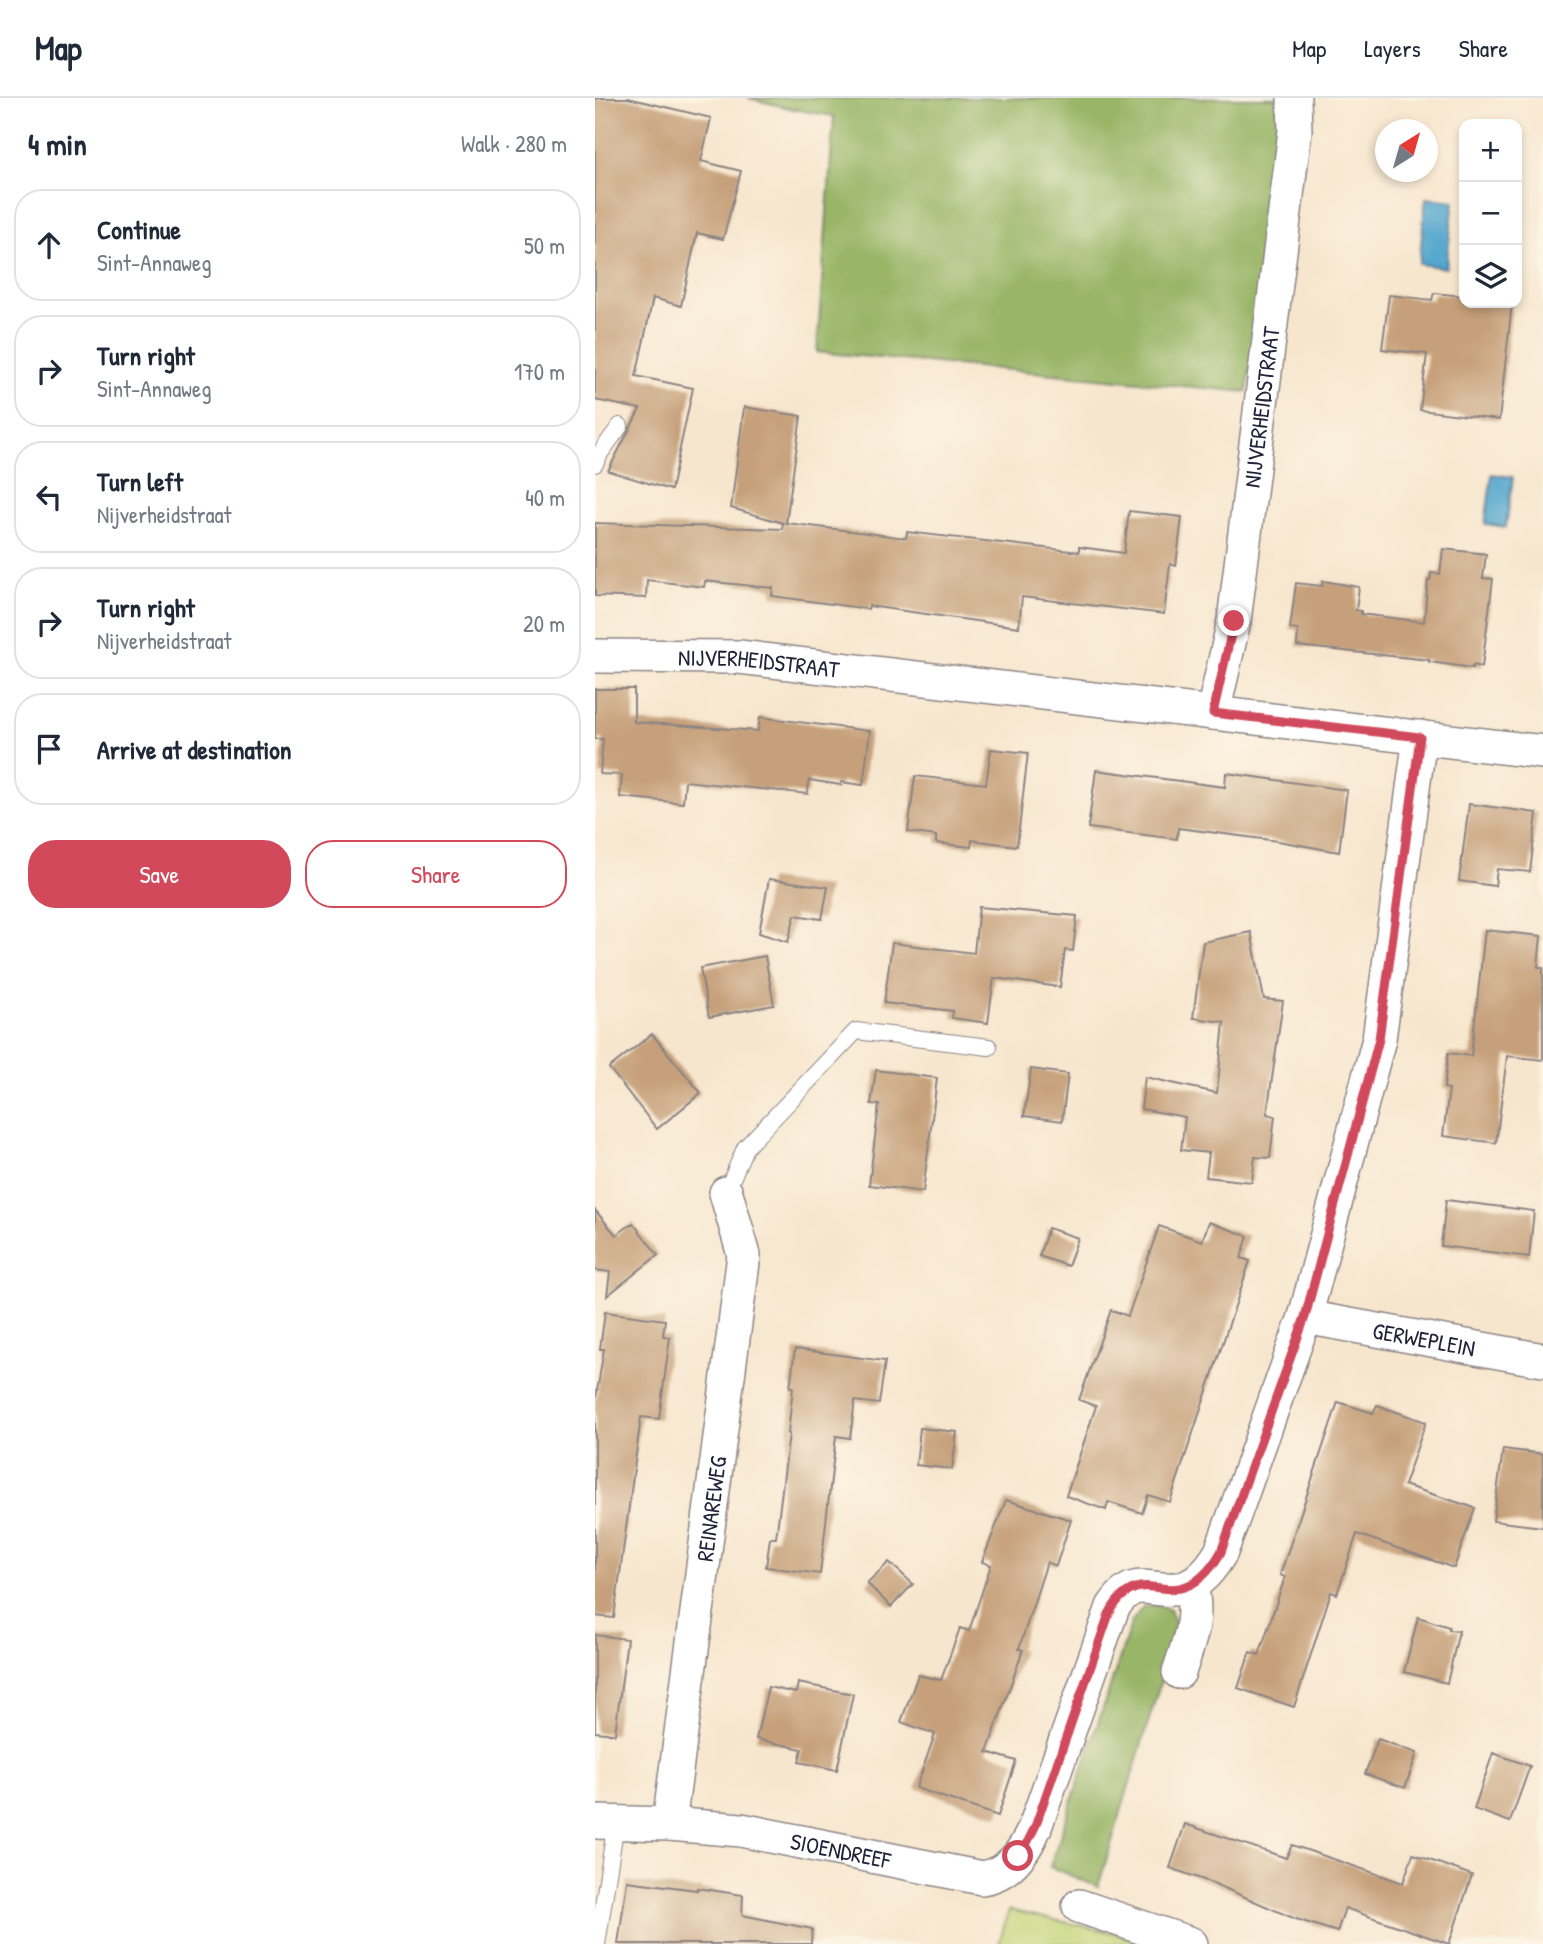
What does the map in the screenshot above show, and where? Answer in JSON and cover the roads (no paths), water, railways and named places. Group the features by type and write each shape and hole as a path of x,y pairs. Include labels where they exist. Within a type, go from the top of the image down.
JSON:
{"street":[{"name":"NIJVERHEIDSTRAAT","path":"1213,713 1234,621 1295,131 1294,98"},
{"name":"NIJVERHEIDSTRAAT","path":"595,656 739,657 1543,752"},
{"path":"1179,1672 1194,1628 1195,1605 1191,1584 1206,1573 1221,1552 1305,1317 1379,1039 1420,737"},
{"name":"REINAREWEG","path":"669,1824 744,1255 726,1193"},
{"name":"GERWEPLEIN","path":"1305,1317 1543,1360"},
{"name":"SIOENDREEF","path":"605,1822 741,1830 982,1878 999,1872 1025,1847 1035,1827 1113,1607 1122,1595 1137,1588 1145,1586 1172,1589 1191,1584"},
{"path":"1079,1906 1191,1944"}],"lane":[{"path":"595,464 620,426"},
{"path":"726,1193 745,1148 856,1031 989,1047"},
{"path":"597,1944 605,1822"}],"water":[{"path":"1426,198 1454,201 1446,268 1419,264"},
{"path":"1492,474 1513,477 1506,527 1485,524"}]}
